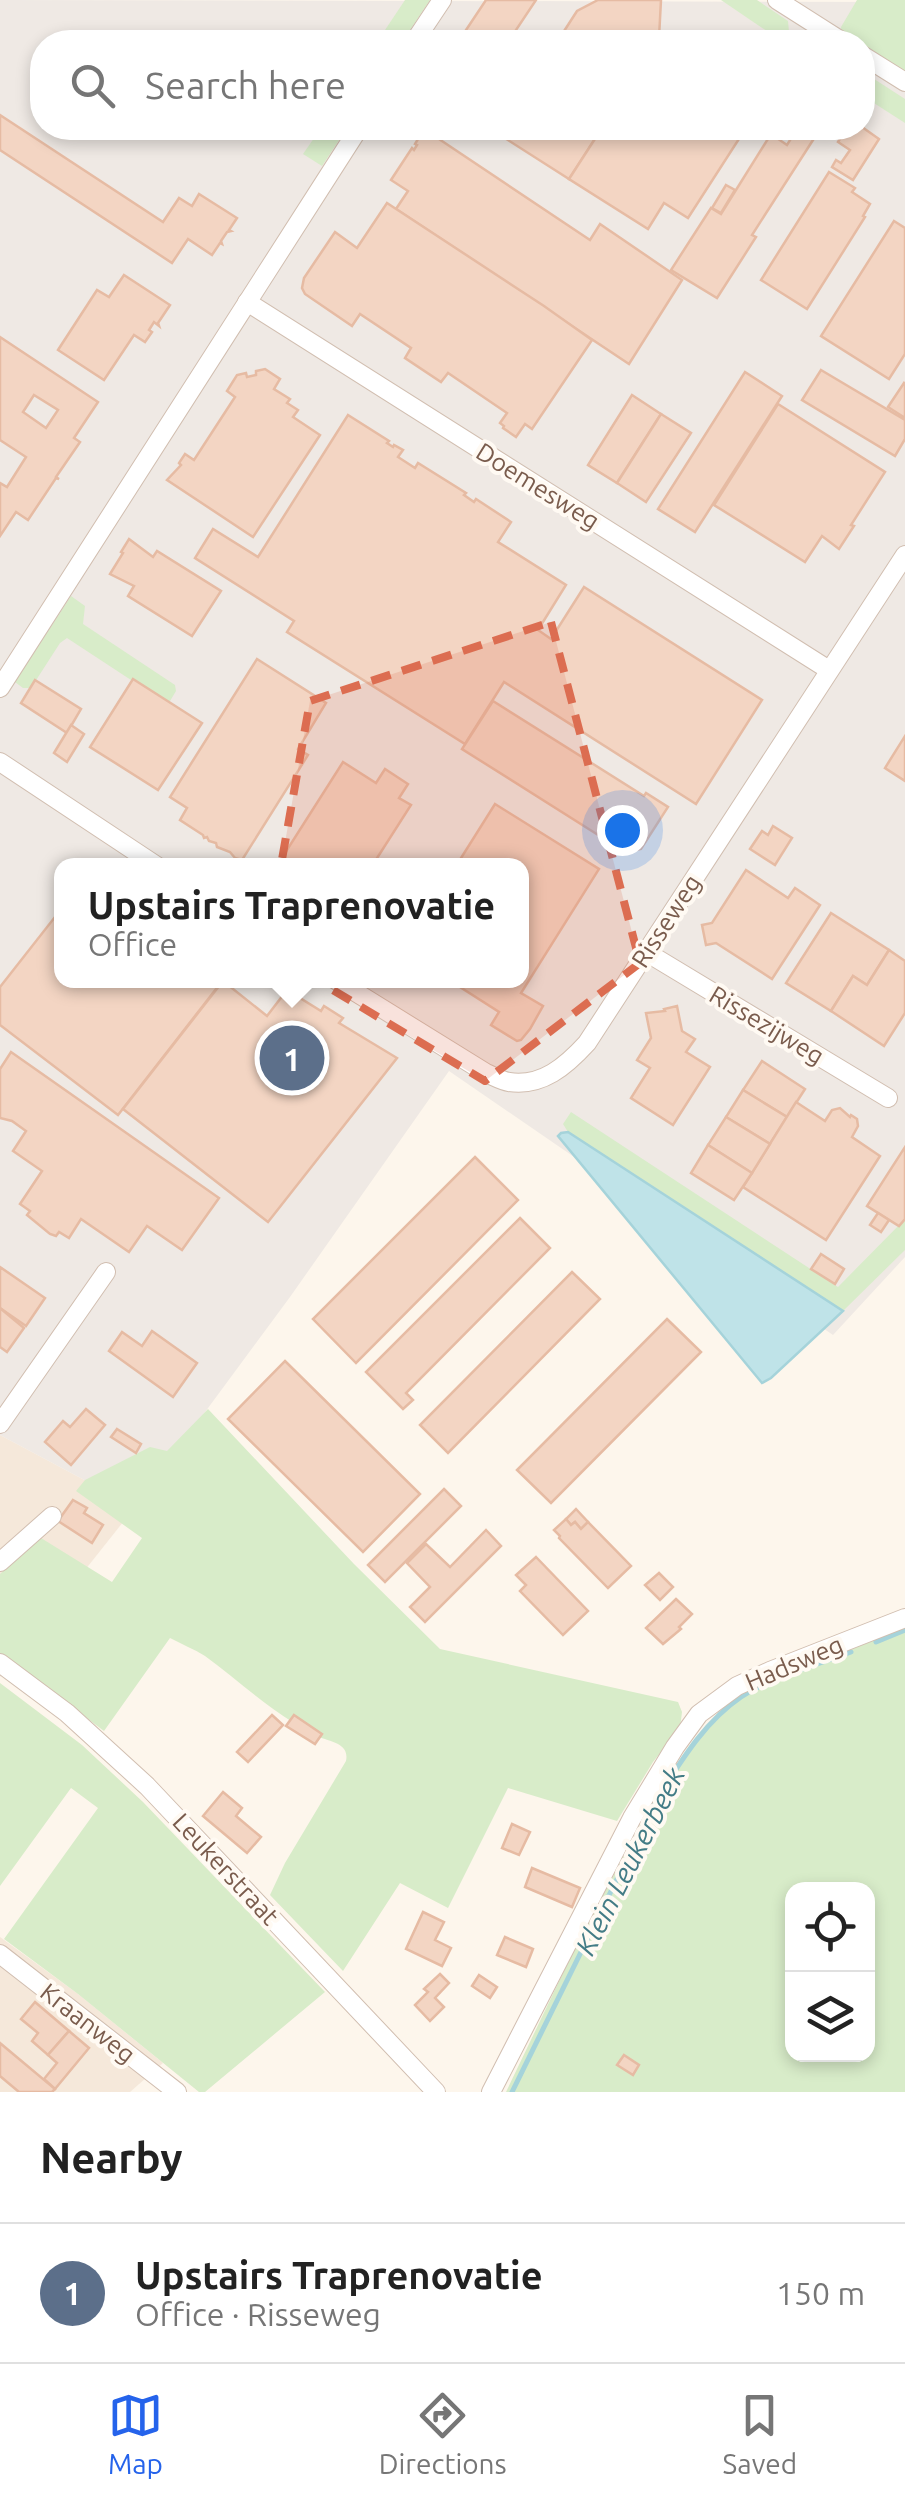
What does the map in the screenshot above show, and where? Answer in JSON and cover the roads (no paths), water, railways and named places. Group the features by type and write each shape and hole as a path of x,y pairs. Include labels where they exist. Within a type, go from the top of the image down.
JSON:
{"street":[{"path":"422,30 442,0"},
{"path":"778,0 825,30"},
{"path":"875,63 905,82"},
{"path":"0,688 351,140"},
{"name":"Doemesweg","path":"247,302 829,670"},
{"name":"Risseweg","path":"349,988 486,1073 508,1082 538,1080 568,1064 586,1043 905,555"},
{"path":"0,762 145,858"},
{"name":"Rissezijweg","path":"646,952 888,1098"},
{"path":"0,1424 106,1272"},
{"path":"0,1562 52,1516"},
{"name":"Hadsweg","path":"490,2092 632,1818 699,1714 738,1686 770,1670 905,1618"},
{"name":"Leukerstraat","path":"0,1663 66,1714 147,1786 436,2092"},
{"name":"Kraanweg","path":"0,1954 177,2092"}],"water":[{"path":"568,1132 843,1311 762,1383 558,1136"}],"waterway":[{"name":"Klein Leukerbeek","path":"876,1642 905,1630"},
{"name":"Klein Leukerbeek","path":"512,2092 656,1800 693,1744 727,1707 753,1690 851,1652"}],"place":[{"name":"Upstairs Traprenovatie","path":"292,1058"}]}
